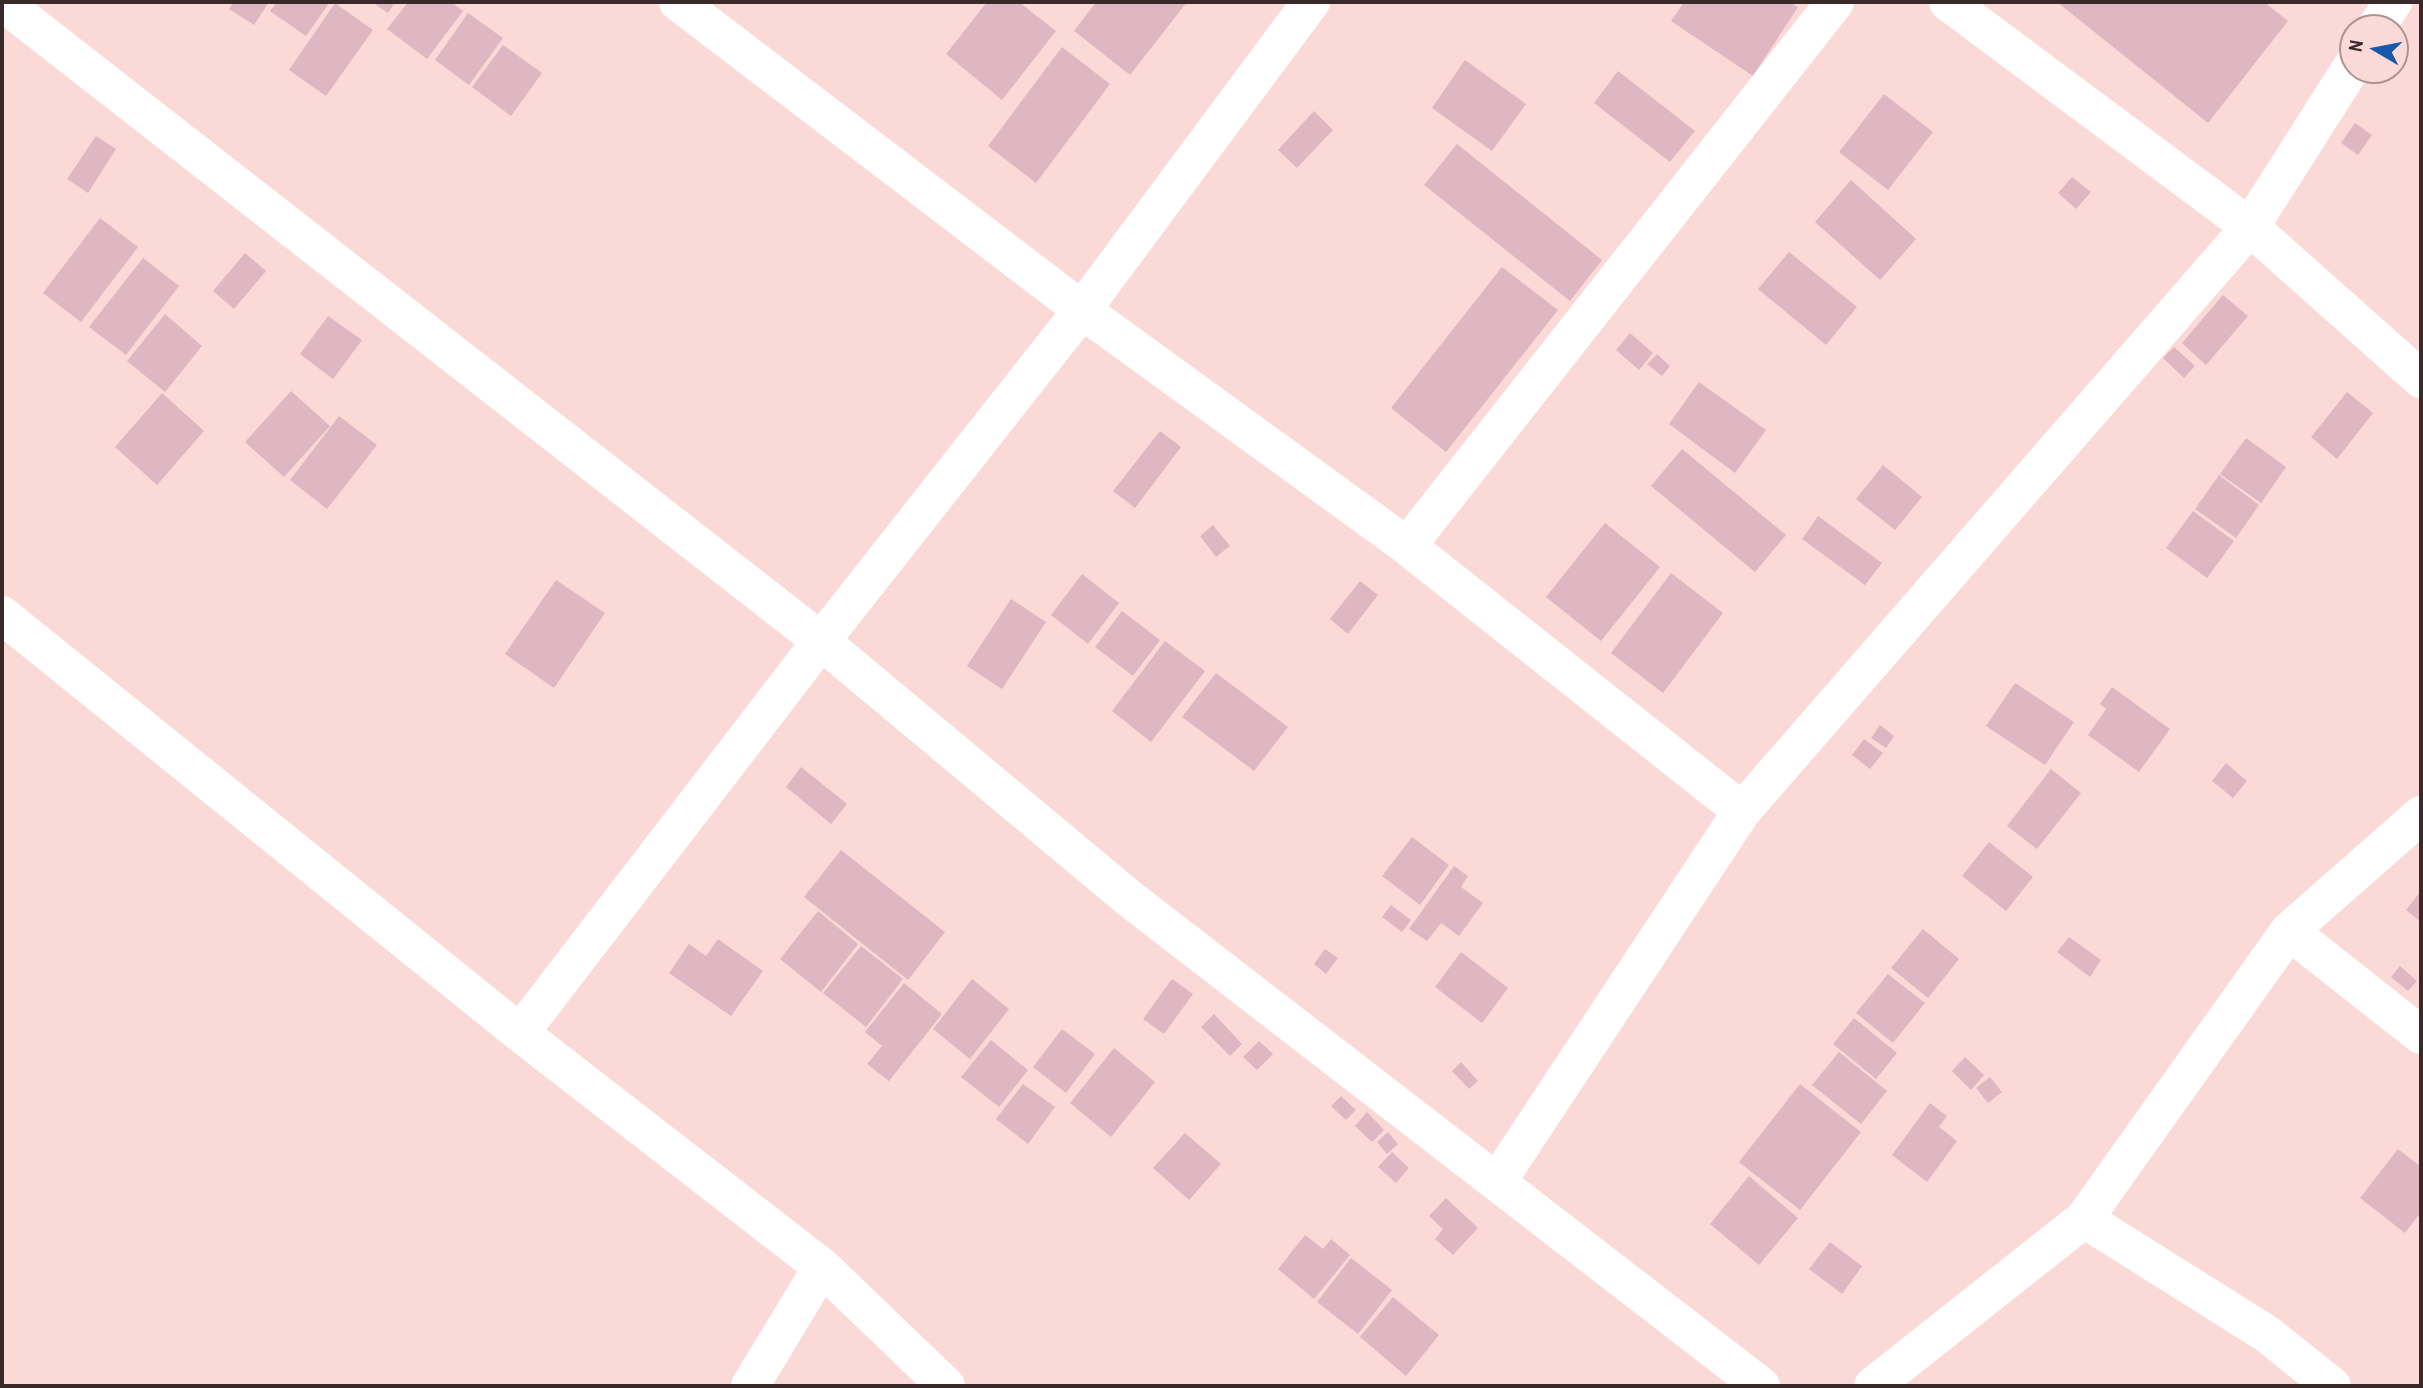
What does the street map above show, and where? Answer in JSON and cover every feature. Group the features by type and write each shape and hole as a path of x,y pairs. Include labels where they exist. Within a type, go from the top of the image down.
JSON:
{"street":[{"path":"2,2 821,641 1130,899 1761,1386"},
{"path":"678,2 1082,310 1407,546 1742,811"},
{"path":"520,1033 821,641 1082,310 1311,2"},
{"path":"1407,546 1835,2"},
{"path":"1948,2 2250,227 2421,379"},
{"path":"1497,1182 1742,811 2250,227 2341,84"},
{"path":"2,615 520,1033 822,1268 946,1386"},
{"path":"1873,1386 2084,1219 2290,931 2421,815"},
{"path":"2290,931 2421,1035"},
{"path":"2084,1219 2266,1334 2332,1386"},
{"path":"750,1386 822,1268"}],"building":[{"path":"234,2 269,2 254,25 229,9"},
{"path":"277,2 330,2 306,36 270,11"},
{"path":"372,2 395,2 388,13"},
{"path":"408,2 451,2 463,11 427,59 387,29"},
{"path":"987,2 1019,2 1056,31 1002,100 946,54"},
{"path":"1096,2 1187,2 1130,75 1074,31"},
{"path":"1684,2 1789,2 1798,7 1753,76 1671,21"},
{"path":"2057,2 2264,2 2288,21 2208,123"},
{"path":"335,3 373,30 326,96 289,70"},
{"path":"468,13 503,38 469,85 435,60"},
{"path":"503,45 542,73 511,116 472,87"},
{"path":"1062,47 1110,84 1036,183 988,146"},
{"path":"1465,60 1526,104 1492,151 1432,108"},
{"path":"1618,71 1695,131 1670,162 1594,103"},
{"path":"1884,94 1933,132 1888,190 1839,152"},
{"path":"1314,111 1333,130 1297,168 1278,150"},
{"path":"2355,123 2372,135 2358,155 2341,143"},
{"path":"96,136 116,149 88,193 67,179"},
{"path":"1457,144 1602,260 1570,301 1424,185"},
{"path":"2072,177 2091,192 2076,209 2058,193"},
{"path":"1851,180 1916,239 1880,280 1815,222"},
{"path":"100,218 138,247 81,322 43,293"},
{"path":"1789,252 1857,307 1826,345 1758,289"},
{"path":"245,253 266,271 234,309 213,291"},
{"path":"143,258 179,286 126,355 89,327"},
{"path":"1502,267 1558,310 1446,452 1391,408"},
{"path":"2223,295 2248,316 2206,365 2182,343"},
{"path":"165,314 202,346 165,392 127,361"},
{"path":"328,316 362,340 333,379 300,354"},
{"path":"1630,333 1653,353 1639,370 1616,350"},
{"path":"2174,347 2195,366 2184,378 2163,358"},
{"path":"1657,354 1670,366 1662,376 1647,364"},
{"path":"1699,382 1766,430 1735,473 1669,424"},
{"path":"291,391 330,426 284,477 245,442"},
{"path":"2347,392 2373,413 2337,459 2311,437"},
{"path":"162,393 204,431 157,485 115,447"},
{"path":"339,416 377,445 327,509 290,480"},
{"path":"1160,431 1181,447 1135,508 1113,491"},
{"path":"2246,438 2286,467 2261,503 2220,474"},
{"path":"1682,449 1786,535 1755,572 1651,486"},
{"path":"1883,465 1922,497 1895,530 1856,499"},
{"path":"2219,475 2259,505 2236,538 2195,509"},
{"path":"2193,511 2234,541 2207,578 2166,548"},
{"path":"1818,516 1882,563 1865,585 1802,539"},
{"path":"1605,523 1660,567 1601,641 1546,597"},
{"path":"1213,525 1230,546 1216,557 1200,536"},
{"path":"1671,573 1723,613 1663,693 1611,653"},
{"path":"1082,574 1119,603 1088,644 1051,615"},
{"path":"556,580 605,613 554,688 505,654"},
{"path":"1360,581 1378,595 1348,634 1330,619"},
{"path":"1011,599 1046,622 1002,689 967,666"},
{"path":"1122,611 1160,640 1133,676 1095,647"},
{"path":"1165,641 1205,671 1151,742 1112,711"},
{"path":"1216,673 1288,727 1254,771 1182,717"},
{"path":"2015,683 2074,722 2045,765 1986,726"},
{"path":"2112,687 2170,729 2139,772 2088,735 2106,709 2100,704"},
{"path":"1880,725 1894,736 1886,748 1871,738"},
{"path":"1864,739 1883,753 1870,769 1852,755"},
{"path":"2226,763 2247,781 2233,798 2212,781"},
{"path":"801,767 847,804 831,824 786,787"},
{"path":"2051,769 2081,793 2037,849 2007,826"},
{"path":"1412,837 1449,865 1420,905 1382,876"},
{"path":"1989,842 2033,877 2006,911 1962,876"},
{"path":"841,850 945,932 908,980 804,897"},
{"path":"1454,866 1468,876 1461,887 1483,903 1459,936 1441,923 1427,941 1409,929"},
{"path":"2421,891 2421,922 2406,910"},
{"path":"1391,905 1411,920 1402,932 1382,917"},
{"path":"818,911 858,944 821,992 780,959"},
{"path":"1923,929 1959,959 1928,998 1891,968"},
{"path":"2069,937 2101,960 2090,977 2057,952"},
{"path":"718,939 763,971 731,1016 669,973 689,944 706,956"},
{"path":"861,946 903,979 866,1027 823,993"},
{"path":"1325,949 1338,958 1326,974 1314,964"},
{"path":"1461,952 1508,988 1482,1023 1435,987"},
{"path":"2400,966 2417,981 2408,991 2391,977"},
{"path":"1888,974 1925,1003 1893,1043 1856,1013"},
{"path":"972,979 1009,1009 970,1059 933,1029"},
{"path":"1172,979 1193,994 1164,1034 1143,1019"},
{"path":"904,983 942,1014 889,1081 867,1064 882,1046 865,1032"},
{"path":"1214,1014 1242,1044 1230,1056 1201,1027"},
{"path":"1854,1018 1897,1053 1876,1079 1833,1044"},
{"path":"1062,1029 1095,1054 1066,1093 1033,1067"},
{"path":"991,1040 1028,1070 999,1107 961,1077"},
{"path":"1259,1041 1273,1054 1257,1070 1243,1057"},
{"path":"1114,1048 1155,1082 1111,1137 1070,1103"},
{"path":"1839,1052 1887,1091 1861,1124 1812,1085"},
{"path":"1965,1057 1984,1075 1971,1090 1952,1071"},
{"path":"1461,1062 1478,1081 1469,1089 1452,1071"},
{"path":"1990,1077 2002,1092 1988,1103 1976,1088"},
{"path":"1023,1084 1055,1107 1028,1144 996,1119"},
{"path":"1800,1084 1861,1132 1800,1210 1739,1162"},
{"path":"1341,1096 1356,1110 1346,1120 1331,1106"},
{"path":"1930,1103 1947,1116 1939,1127 1957,1141 1927,1182 1892,1155"},
{"path":"1367,1112 1384,1130 1372,1142 1355,1126"},
{"path":"1388,1132 1398,1144 1387,1154 1377,1142"},
{"path":"1185,1133 1221,1164 1189,1200 1153,1168"},
{"path":"2398,1149 2421,1167 2421,1212 2405,1233 2360,1198"},
{"path":"1392,1152 1409,1168 1396,1183 1378,1167"},
{"path":"1749,1176 1798,1218 1759,1265 1710,1224"},
{"path":"1446,1198 1478,1228 1453,1255 1435,1239 1443,1229 1429,1216"},
{"path":"1305,1235 1323,1249 1331,1239 1350,1255 1314,1299 1278,1269"},
{"path":"1830,1242 1862,1266 1842,1294 1809,1269"},
{"path":"1351,1258 1392,1290 1358,1334 1317,1302"},
{"path":"1393,1297 1439,1335 1406,1376 1360,1337"}]}
